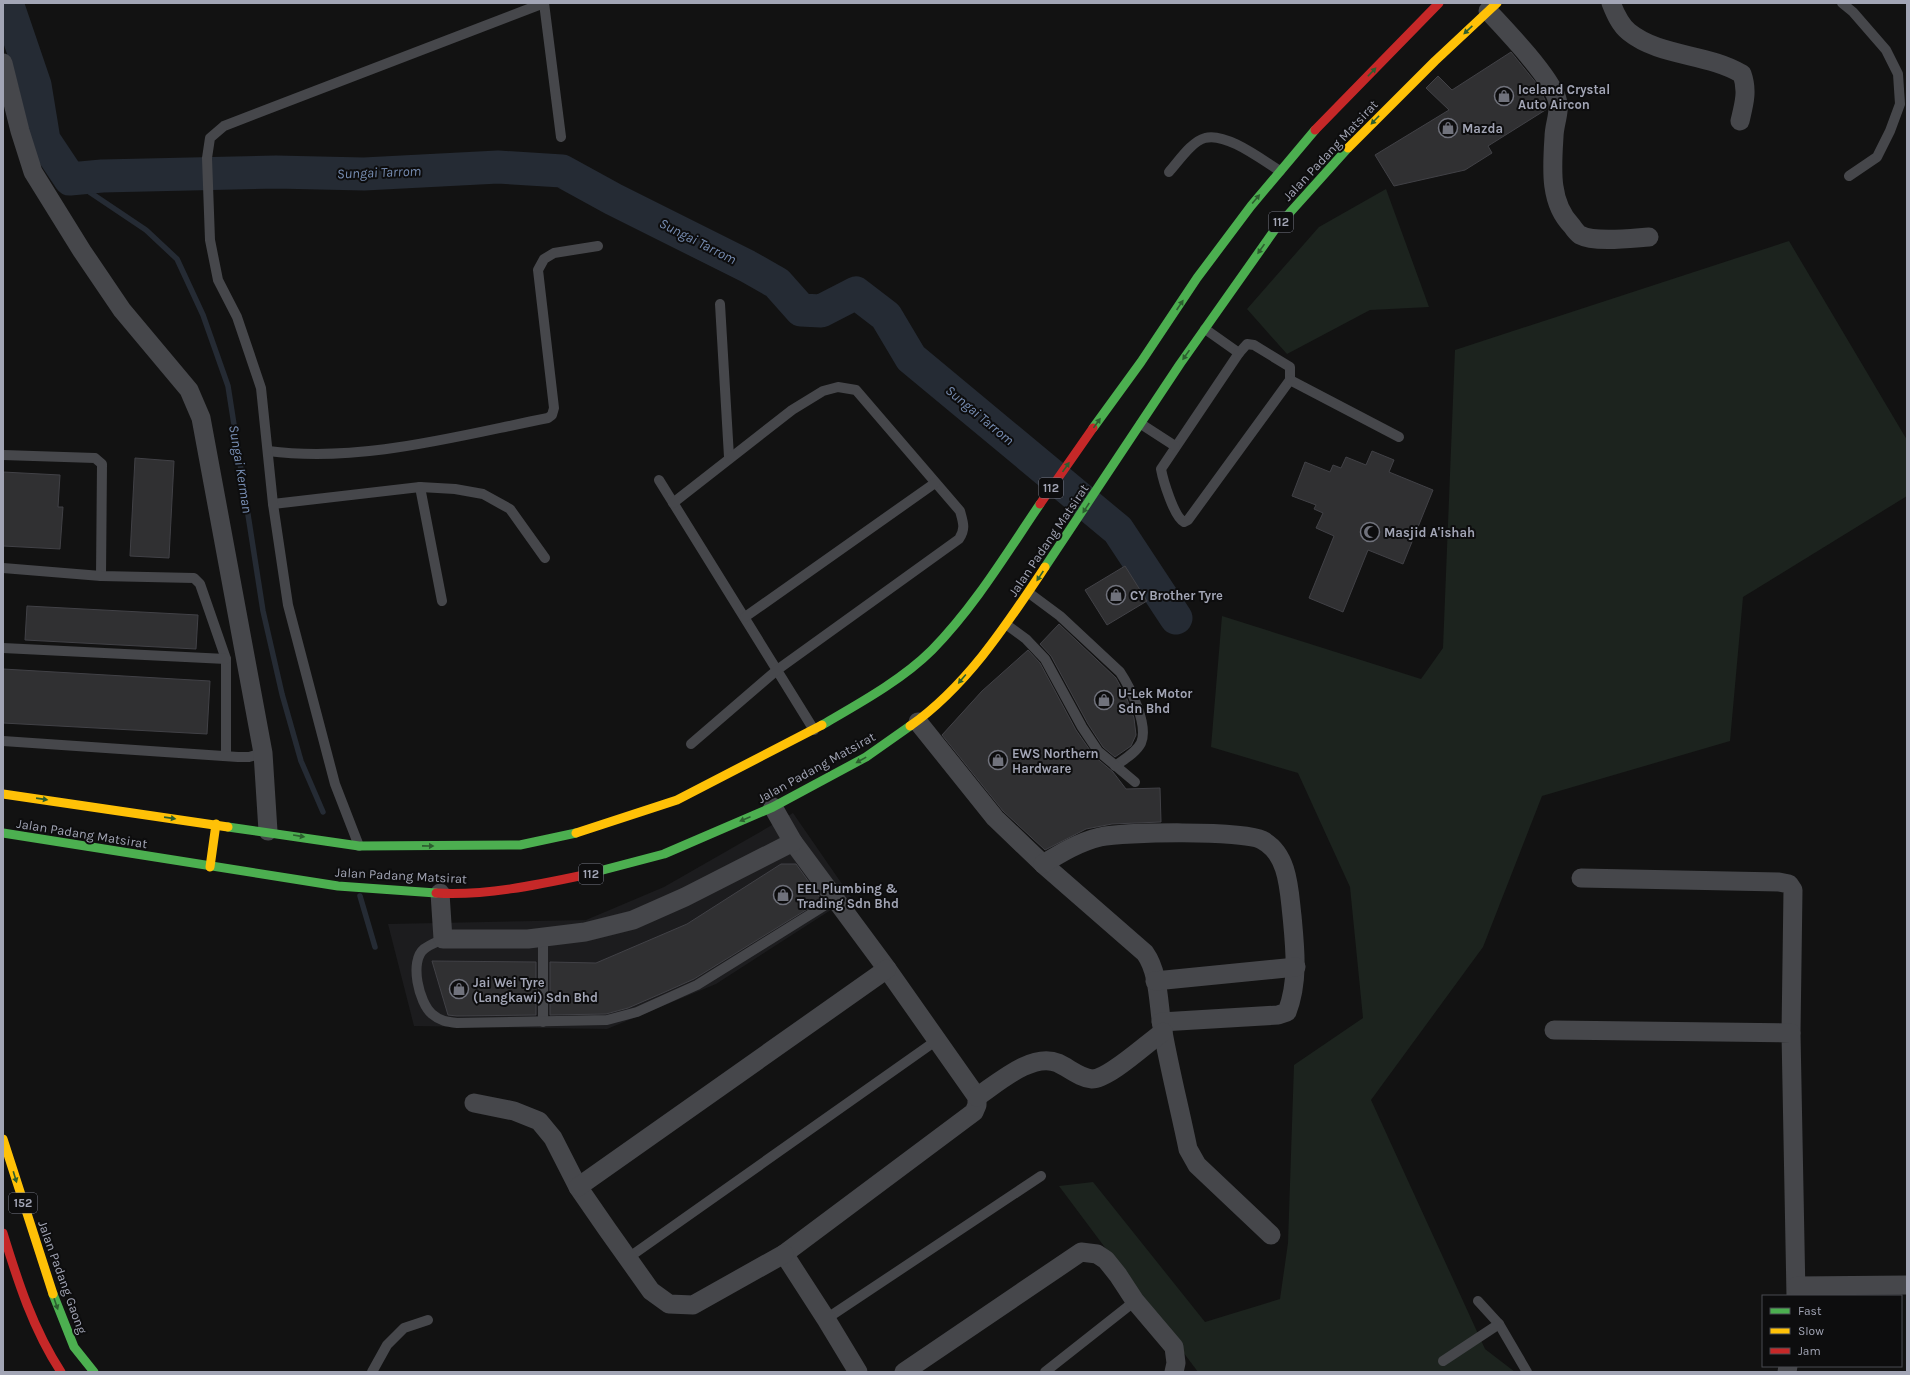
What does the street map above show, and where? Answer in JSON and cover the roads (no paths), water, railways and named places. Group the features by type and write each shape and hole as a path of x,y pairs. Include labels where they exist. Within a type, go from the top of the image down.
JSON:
{"main road":[{"name":"Jalan Padang Matsirat","path":"3,794 268,831 359,846 460,846 520,844 578,834 677,800 814,730 883,689 931,650 971,607 1074,454 1141,362 1197,278 1251,206 1308,138 1439,3"},
{"name":"Jalan Padang Matsirat","path":"4,834 210,868 338,886 440,893 485,891 537,885 591,874 664,854 773,807 866,757 918,722 955,687 1006,625 1029,593 1205,329 1276,228 1334,163 1492,7"},
{"path":"210,868 216,824"},
{"name":"Jalan Padang Gaong","path":"3,1139 40,1268 74,1347 94,1372"},
{"path":"3,1233 20,1274 33,1322 49,1356 61,1372"}],"street":[{"path":"1611,3 1616,16 1628,31 1645,42 1722,64 1742,74 1746,85 1746,98 1740,121"},
{"path":"1492,7 1506,29 1542,74 1556,96 1559,107 1554,129 1553,179 1555,193 1561,211 1568,223 1580,235 1606,240 1650,237"},
{"path":"3,63 20,131 33,172 82,251 122,310 189,390 201,418 263,753 268,831"},
{"path":"918,722 995,818 1043,864 1145,953 1150,960 1155,981 1162,1027 1188,1149 1197,1165 1271,1235"},
{"path":"474,1104 514,1111 539,1121 553,1138 578,1187 651,1291 669,1304 692,1305 784,1254 974,1112 977,1105 977,1097 887,969 792,842 773,807"},
{"path":"977,1097 1016,1070 1048,1059 1092,1079 1108,1074 1162,1027 1278,1015 1287,1012 1292,999 1296,967 1290,887 1284,868 1275,850 1262,840 1242,835 1129,833 1100,837 1079,843 1043,864"},
{"path":"440,893 443,939 528,939 585,932 633,920 685,897 792,842"},
{"path":"1581,878 1780,882 1789,884 1793,890 1792,1033 1794,1269 1797,1291 1907,1285"},
{"path":"1155,981 1296,967"},
{"path":"578,1187 887,969"},
{"path":"1554,1030 1792,1033"},
{"path":"904,1372 1081,1252 1097,1254 1106,1260 1135,1301 1174,1347 1176,1363 1174,1372"},
{"path":"784,1254 858,1372"}],"lane":[{"path":"359,846 335,784 288,605 273,504 261,388 237,317 218,280 210,240 207,158 210,138 224,126 544,3 561,137"},
{"path":"1842,3 1853,12 1886,50 1898,74 1900,104 1890,131 1877,157 1849,176"},
{"path":"1169,172 1189,148 1205,138 1228,139 1280,171"},
{"path":"268,451 322,455 410,446 548,418 552,415 554,408 538,270 544,260 554,253 598,246"},
{"path":"720,304 729,457"},
{"path":"1205,329 1239,353"},
{"path":"1247,344 1254,345 1290,367 1290,380 1188,520 1184,522 1180,520 1168,492 1161,469 1175,446 1239,353 1247,344"},
{"path":"1290,380 1399,437"},
{"path":"673,503 729,457 792,410 823,391 838,387 856,390 960,511 964,523 963,533 959,539 778,670 691,744"},
{"path":"1141,424 1175,446"},
{"path":"3,455 95,458 102,464 101,576"},
{"path":"659,480 814,730"},
{"path":"745,617 935,483"},
{"path":"273,504 420,487 455,489 483,494 510,509 545,558"},
{"path":"420,487 442,601"},
{"path":"3,568 101,576 194,578 200,584 226,659 226,756"},
{"path":"1029,593 1060,616 1120,672 1127,682 1136,702 1143,737 1136,749 1115,766"},
{"path":"1006,625 1026,639 1045,659 1082,727 1098,751 1135,782"},
{"path":"3,648 226,659"},
{"path":"3,741 226,756 249,757 263,753"},
{"path":"443,939 423,949 417,958 416,972 420,994 430,1013 441,1021 457,1024 607,1020 637,1012 660,1003 696,985 835,899"},
{"path":"543,937 543,1022"},
{"path":"628,1258 937,1040"},
{"path":"826,1319 1041,1176"},
{"path":"1045,1372 1135,1301"},
{"path":"1478,1301 1499,1324 1527,1372"},
{"path":"372,1372 386,1345 404,1328 428,1320"},
{"path":"1443,1362 1499,1324"}],"waterway":[{"name":"Sungai Tarrom","path":"7,3 35,85 44,140 70,179 102,176 276,172 364,174 498,167 562,171 613,199 747,266 777,283 801,310 821,311 856,293 886,316 911,358 1118,530 1176,618"},
{"name":"Sungai Kerman","path":"70,179 146,230 177,259 203,315 228,386 263,611 282,694 301,761 323,812"},
{"name":"Sungai Kerman","path":"360,896 375,947"}],"place":[{"name":"Iceland Crystal Auto Aircon","path":"1504,96"},
{"name":"Mazda","path":"1448,128"},
{"name":"Masjid A'ishah","path":"1370,532"},
{"name":"CY Brother Tyre","path":"1116,595"},
{"name":"U-Lek Motor Sdn Bhd","path":"1104,700"},
{"name":"EWS Northern Hardware","path":"998,760"},
{"name":"EEL Plumbing & Trading Sdn Bhd","path":"783,895"},
{"name":"Jai Wei Tyre (Langkawi) Sdn Bhd","path":"459,989"}]}
